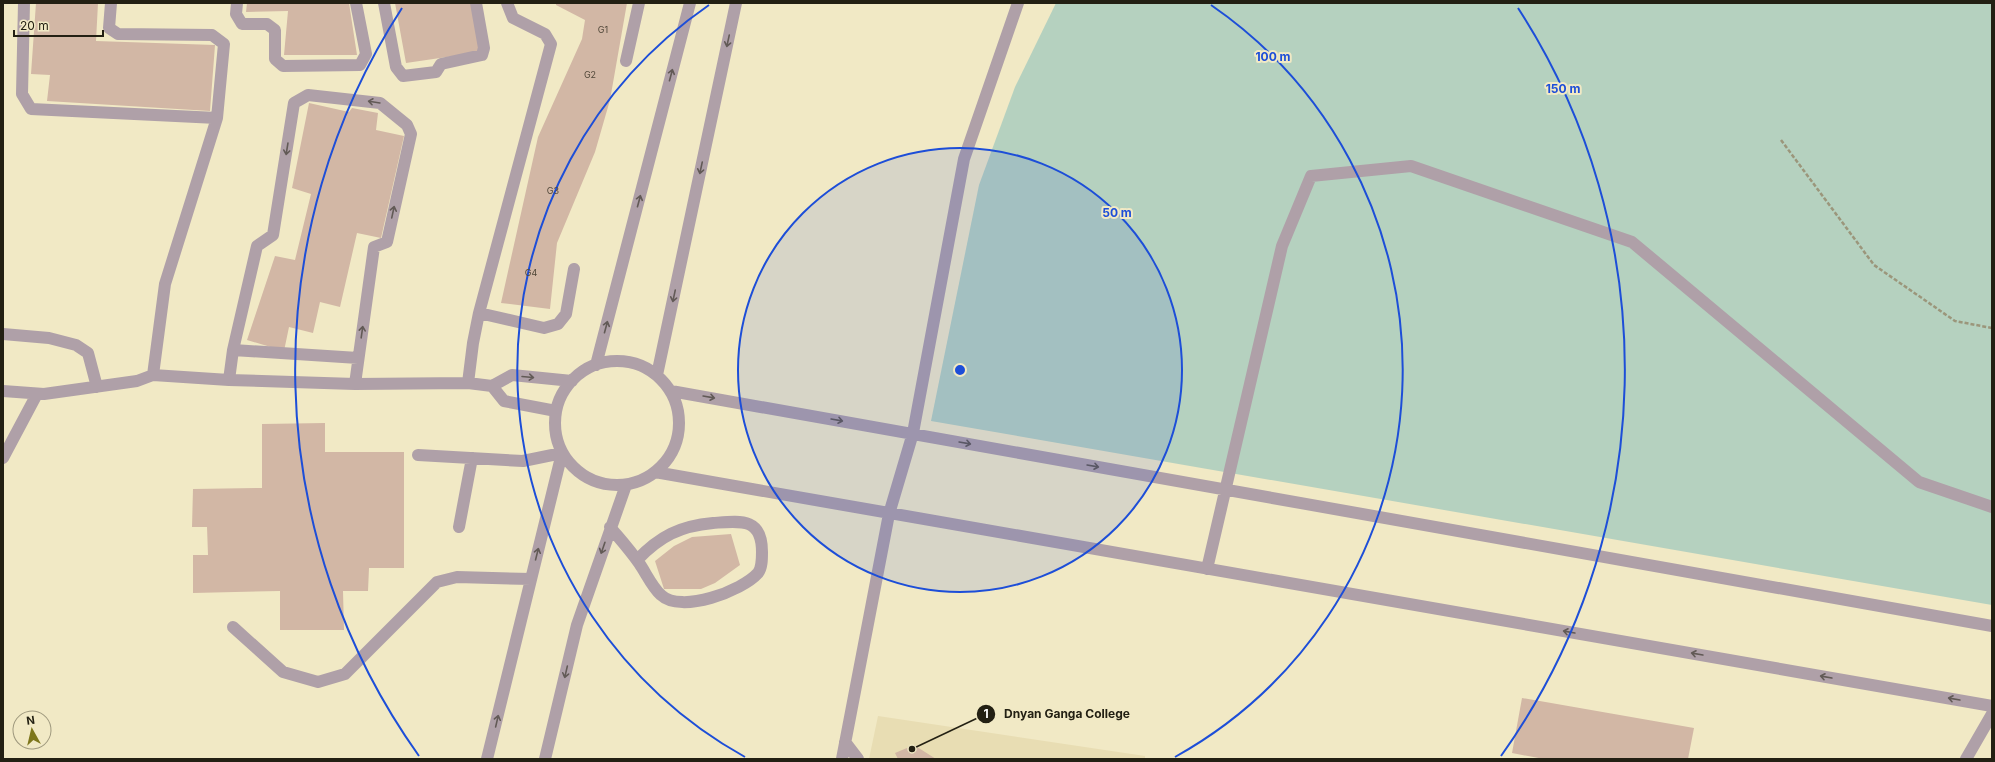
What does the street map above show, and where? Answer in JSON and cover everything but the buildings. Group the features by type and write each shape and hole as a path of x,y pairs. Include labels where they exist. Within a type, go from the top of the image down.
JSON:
{"street":[{"path":"24,3 22,94 31,109 217,118"},
{"path":"111,3 109,28 118,34 212,35 224,44 217,118 165,284 153,375"},
{"path":"237,3 236,14 242,24 267,24 275,30 275,59 283,66 298,66 360,65 366,54 356,3"},
{"path":"384,3 396,68 403,76 436,72 441,64 482,55 484,48 476,3"},
{"path":"468,383 472,343 552,44 545,34 513,18 507,3"},
{"path":"626,61 639,3"},
{"path":"596,364 690,3"},
{"path":"657,375 736,3"},
{"path":"842,759 889,514 913,433 964,159 1018,3"},
{"path":"229,380 233,350 257,246 273,236 294,103 308,95 380,103 407,125 411,134 387,242 374,247 355,384"},
{"path":"1207,569 1282,246 1312,176 1411,166 1632,242 1919,482 1992,507"},
{"path":"480,312 544,328 558,324 566,314 574,269"},
{"path":"3,334 50,338 76,345 88,353 97,386"},
{"path":"233,350 358,358"},
{"path":"617,361 638,364 657,375 671,391 678,408 680,425 677,443 668,460 642,481 626,485 607,484 589,478 573,467 562,453 556,433 556,411 563,392 577,376 596,364 617,361"},
{"path":"3,391 37,394 137,382 153,375 229,380 355,384 468,383 492,386 512,375 572,381"},
{"path":"492,386 504,401 556,411"},
{"path":"671,391 1992,626"},
{"path":"3,458 37,394"},
{"path":"418,455 523,461 562,453"},
{"path":"488,759 562,453"},
{"path":"459,526 472,458"},
{"path":"655,472 1992,706"},
{"path":"545,759 577,625 610,527 626,485"},
{"path":"610,527 637,560 661,595 671,601 704,601 745,584 759,572 762,560 762,540 752,525 743,521 704,524 679,529 658,540 637,560"},
{"path":"233,627 283,672 318,682 345,674 437,582 457,577 531,579"},
{"path":"1966,759 1992,714"},
{"path":"845,742 858,759"}],"path":[{"path":"1781,140 1874,265 1955,321 1992,328"}],"shaded area":[{"path":"878,716 1145,756 1145,759 869,759"}],"green space":[{"path":"1056,3 1992,3 1992,605 931,421 979,185 1015,87"}],"place":[{"name":"Dnyan Ganga College","path":"912,749"}]}
